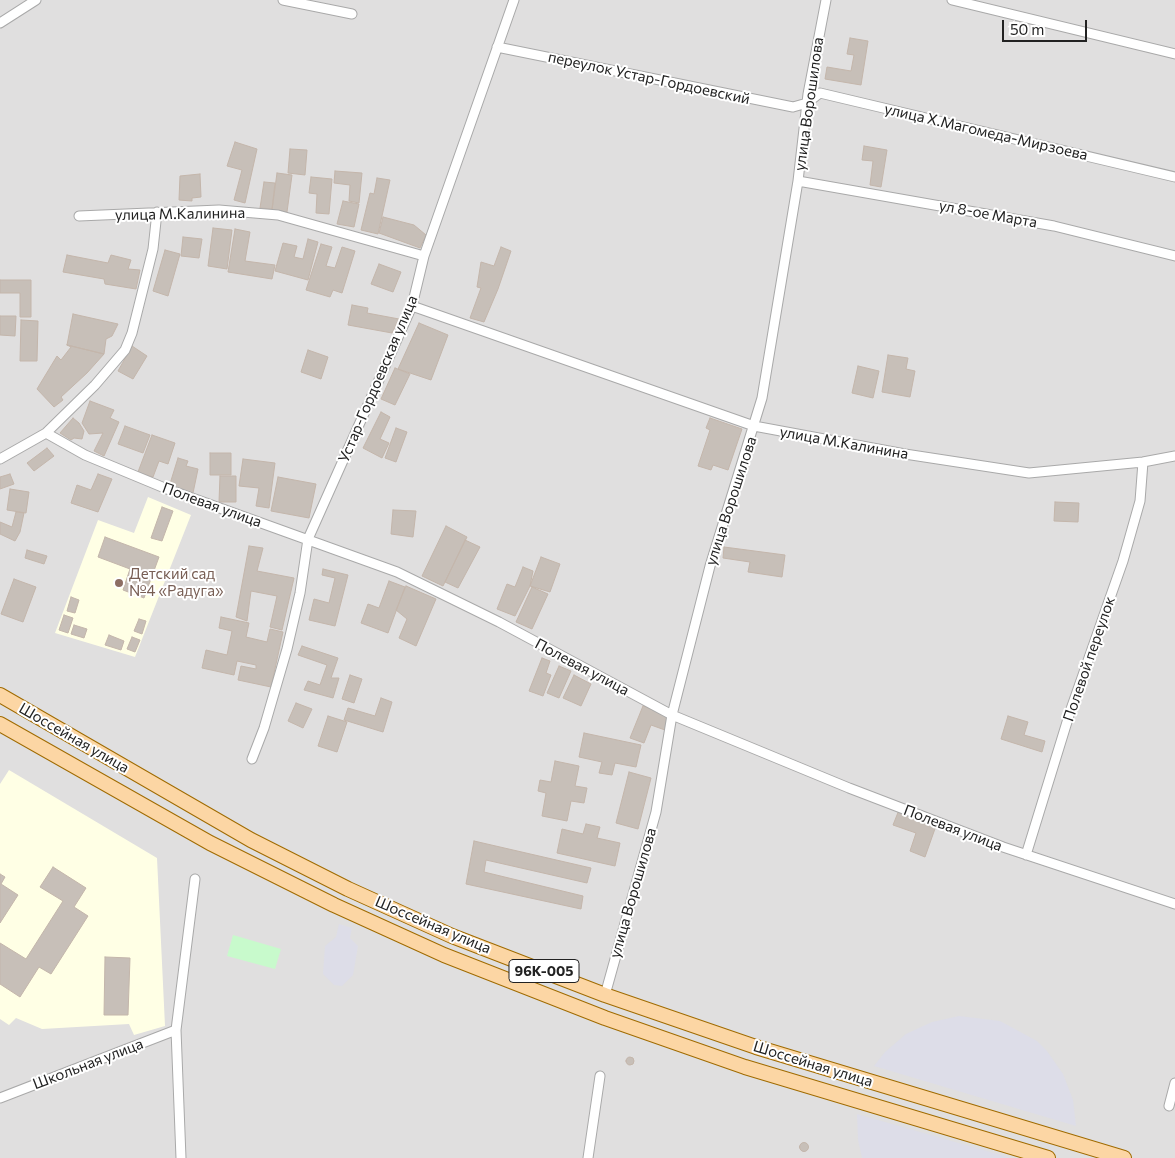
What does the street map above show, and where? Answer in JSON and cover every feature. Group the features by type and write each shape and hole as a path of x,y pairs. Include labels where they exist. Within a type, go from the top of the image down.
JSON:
{"main road":[{"name":"Шоссейная улица","path":"0,696 236,832 339,884 452,936 604,995 756,1047 1124,1158"},
{"name":"Шоссейная улица","path":"0,724 210,844 334,905 444,955 605,1018 745,1067 1048,1158"}],"street":[{"path":"0,23 36,0"},
{"path":"283,0 352,14"},
{"name":"Устар-Гордоевская улица","path":"252,759 264,728 287,649 302,584 308,540 412,306 424,256 514,0"},
{"name":"улица Ворошилова","path":"604,995 656,812 672,715 710,566 762,398 798,181 803,104 826,0"},
{"path":"952,0 1175,54"},
{"name":"переулок Устар-Гордоевский","path":"497,47 793,107 803,104"},
{"name":"улица Х.Магомеда-Мирзоева","path":"803,104 820,93 1175,177"},
{"name":"ул 8-ое Марта","path":"798,181 1054,226 1175,256"},
{"name":"улица М.Калинина","path":"79,216 219,210 278,215 424,256"},
{"path":"0,459 46,433 95,385 125,350 132,333 153,249 157,212"},
{"name":"улица М.Калинина","path":"412,306 754,426 905,454 1029,473 1143,462 1175,456"},
{"name":"Полевая улица","path":"46,433 85,455 167,489 397,572 499,622 672,715 849,788 1026,855 1175,904"},
{"name":"Полевой переулок","path":"1026,855 1071,709 1123,561 1140,501 1143,462"},
{"path":"181,1158 176,1030 195,879"},
{"name":"Школьная улица","path":"0,1098 176,1030"},
{"path":"588,1158 600,1076"},
{"path":"1169,1106 1175,1083"}],"shaded area":[{"path":"0,0 1175,0 1175,1158 0,1158"},
{"name":"Детский сад №4 «Радуга»","path":"148,497 191,515 135,657 55,633 98,520 134,533"},
{"path":"9,770 157,858 165,1026 134,1035 129,1024 42,1029 16,1018 9,1025 0,1019 0,784"},
{"path":"339,924 352,928 350,938 358,946 353,975 342,986 334,985 323,974 325,946 336,937"},
{"path":"959,1016 1000,1021 1037,1041 1047,1051 1063,1074 1073,1100 1076,1126 874,1066 885,1052 906,1034 932,1022"},
{"path":"857,1114 1011,1158 862,1158 858,1140"}],"green space":[{"path":"233,935 281,949 275,969 227,956"}],"building":[{"path":"850,38 868,41 861,85 825,79 827,67 851,71 854,55 847,54"},
{"path":"235,142 257,149 245,203 234,200 242,170 227,166"},
{"path":"864,146 887,150 881,187 870,185 873,161 862,160"},
{"path":"290,149 307,150 305,175 288,173"},
{"path":"335,171 362,173 359,203 349,201 350,185 334,183"},
{"path":"277,173 292,175 287,212 272,210"},
{"path":"200,174 201,197 192,198 192,201 179,200 180,176"},
{"path":"311,177 332,179 329,214 316,213 317,194 309,193"},
{"path":"377,178 390,180 378,234 361,230 370,193 374,194"},
{"path":"264,182 275,183 272,209 260,208"},
{"path":"343,201 359,204 354,227 337,224"},
{"path":"383,217 414,225 426,235 420,248 379,233"},
{"path":"213,228 232,230 227,269 208,266"},
{"path":"235,229 250,232 245,261 275,265 272,279 228,272"},
{"path":"183,237 202,239 199,258 181,256"},
{"path":"308,239 318,242 308,280 275,271 283,243 297,246 294,257 303,259"},
{"path":"321,244 332,247 326,266 335,268 342,247 355,251 342,293 333,290 330,297 306,290"},
{"path":"501,247 511,251 484,322 470,318 481,288 477,287 481,262 494,266"},
{"path":"165,250 180,254 168,296 153,291"},
{"path":"67,255 108,263 111,255 131,260 128,269 140,270 136,289 105,284 104,279 63,272"},
{"path":"379,264 401,272 393,292 371,284"},
{"path":"0,280 31,280 31,317 20,317 20,293 0,293"},
{"path":"352,305 368,308 367,313 399,319 392,333 348,325"},
{"path":"73,314 118,324 112,336 106,339 104,354 67,345"},
{"path":"0,316 16,316 15,336 0,335"},
{"path":"21,320 38,321 37,361 20,361"},
{"path":"419,323 448,335 431,380 398,369"},
{"path":"67,345 104,354 61,397 63,400 54,407 37,389 57,356 61,360 71,347"},
{"path":"132,346 147,356 133,379 118,371"},
{"path":"308,350 328,357 321,379 301,372"},
{"path":"888,355 908,358 906,369 915,371 910,397 882,392"},
{"path":"858,366 879,371 873,398 852,393"},
{"path":"395,368 410,374 395,405 381,399"},
{"path":"90,401 114,410 110,418 119,422 104,456 94,451 103,433 89,434 82,423"},
{"path":"381,412 390,417 380,439 389,443 382,458 363,448"},
{"path":"73,418 84,431 82,439 74,438 71,440 60,433"},
{"path":"710,418 742,429 728,470 713,465 711,470 698,466 710,430 706,428"},
{"path":"125,426 150,435 143,453 118,444"},
{"path":"396,428 407,432 396,462 385,458"},
{"path":"152,435 175,443 168,464 159,461 153,477 138,472"},
{"path":"47,448 54,456 34,471 27,463"},
{"path":"210,453 231,453 231,475 210,475"},
{"path":"178,458 188,461 186,466 198,469 193,493 169,487"},
{"path":"243,459 275,463 269,508 256,506 259,488 239,486"},
{"path":"10,474 14,484 0,489 0,477"},
{"path":"98,474 112,479 98,512 71,503 77,485 91,490"},
{"path":"220,476 236,476 236,502 219,502"},
{"path":"278,477 316,484 309,518 271,511"},
{"path":"10,489 29,492 26,513 7,510"},
{"path":"1055,502 1079,503 1078,522 1054,521"},
{"path":"162,507 173,511 162,541 151,538"},
{"path":"393,510 416,511 413,537 391,534"},
{"path":"16,512 24,513 20,532 15,541 0,534 0,522 12,527"},
{"path":"446,526 467,537 443,586 422,576"},
{"path":"105,537 159,557 144,598 123,590 130,569 98,557"},
{"path":"465,540 480,547 458,588 445,582"},
{"path":"249,546 263,548 257,571 294,578 282,630 270,627 277,596 251,591 247,621 236,617"},
{"path":"724,547 785,555 782,577 748,572 750,562 723,558"},
{"path":"27,550 47,556 44,564 25,558"},
{"path":"541,557 560,564 550,592 530,586"},
{"path":"523,567 533,571 530,586 515,616 497,609 507,584 515,587"},
{"path":"323,569 348,575 335,626 309,620 314,599 329,603 335,578 322,575"},
{"path":"14,579 36,587 23,622 1,614"},
{"path":"389,581 405,587 388,633 361,623 368,604 379,608"},
{"path":"406,586 436,599 416,646 399,638 407,619 396,610"},
{"path":"532,587 548,594 532,629 516,622"},
{"path":"71,597 79,600 75,613 67,611"},
{"path":"64,615 73,618 68,633 59,630"},
{"path":"221,617 249,623 246,637 267,642 270,629 283,632 271,687 238,680 241,666 256,669 256,665 237,661 234,675 202,668 206,650 227,655 232,631 219,628"},
{"path":"139,619 146,621 142,634 134,631"},
{"path":"74,625 87,629 84,638 71,634"},
{"path":"109,635 124,641 121,650 105,645"},
{"path":"132,637 140,640 135,652 127,649"},
{"path":"302,646 338,658 331,678 339,678 333,698 304,690 308,681 320,685 327,665 298,655"},
{"path":"542,658 550,661 546,673 551,675 543,696 529,691"},
{"path":"559,666 571,671 559,698 547,693"},
{"path":"350,675 362,679 354,703 342,699"},
{"path":"574,675 591,684 581,706 563,698"},
{"path":"381,698 392,702 383,732 344,720 348,708 375,716"},
{"path":"296,703 312,709 303,728 288,721"},
{"path":"643,706 670,716 665,730 651,725 644,743 630,738"},
{"path":"328,716 347,722 337,752 318,746"},
{"path":"1008,716 1028,722 1024,735 1045,741 1042,752 1001,739"},
{"path":"584,733 641,745 636,767 615,763 612,775 599,773 602,762 579,757"},
{"path":"555,761 579,766 575,786 587,788 584,803 571,801 567,821 542,816 546,793 538,791 540,780 551,782"},
{"path":"629,772 651,778 638,829 616,823"},
{"path":"899,810 937,823 925,857 910,851 916,833 893,825"},
{"path":"586,824 600,827 597,838 620,843 615,866 557,853 562,829 583,834"},
{"path":"474,841 591,868 587,883 486,860 484,872 583,896 581,909 466,884"},
{"path":"53,867 86,888 74,907 88,916 51,974 39,967 20,997 0,984 0,943 26,959 63,901 40,887"},
{"path":"0,874 5,877 1,884 18,895 0,923"},
{"path":"105,957 130,958 128,1015 104,1015"},
{"path":"630,1057 634,1061 630,1065 626,1061"},
{"path":"804,1142 809,1147 804,1152 799,1147"}],"place":[{"name":"Детский сад №4 «Радуга»","path":"119,583"}]}
